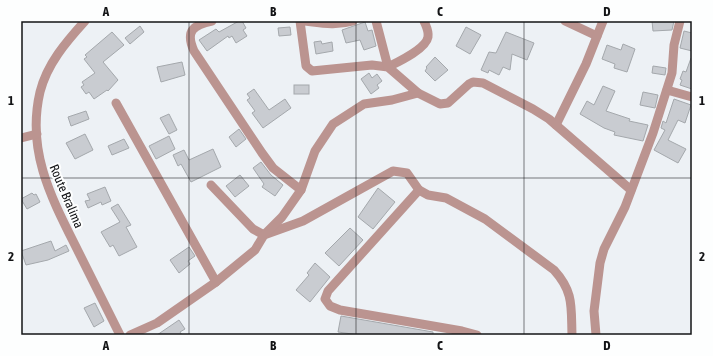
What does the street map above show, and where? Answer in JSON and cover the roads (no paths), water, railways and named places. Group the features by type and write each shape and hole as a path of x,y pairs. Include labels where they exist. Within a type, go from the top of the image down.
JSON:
{"street":[{"name":"Route Bralima","path":"85,21 68,40 48,71 40,92 37,134 39,161 54,204 120,335"},
{"path":"212,21 202,23 193,28 189,41 194,51 273,168 302,190"},
{"path":"300,21 306,66 312,71 372,65 388,67 416,51 425,43 428,38 428,31 424,21"},
{"path":"304,21 329,24 341,24 353,21"},
{"path":"376,21 388,67 418,94 433,102 444,104 448,103 469,84 474,82 483,83 533,109 556,125 631,190"},
{"path":"565,21 597,36"},
{"path":"556,125 586,64 603,21"},
{"path":"596,335 594,311 600,263 604,249 631,190 667,90 672,73 674,45 680,21"},
{"path":"667,90 692,97"},
{"path":"130,335 157,323 216,282 255,250 264,235 288,210 302,190 315,151 333,124 364,104 418,94"},
{"path":"116,103 216,282"},
{"path":"21,138 37,134"},
{"path":"212,184 253,229 264,235 303,221 393,171 407,173 419,190 428,195 446,198 485,219 554,270 563,280 570,294 572,335"},
{"path":"419,190 328,291 325,299 330,306 340,310 462,331 477,335"}]}
